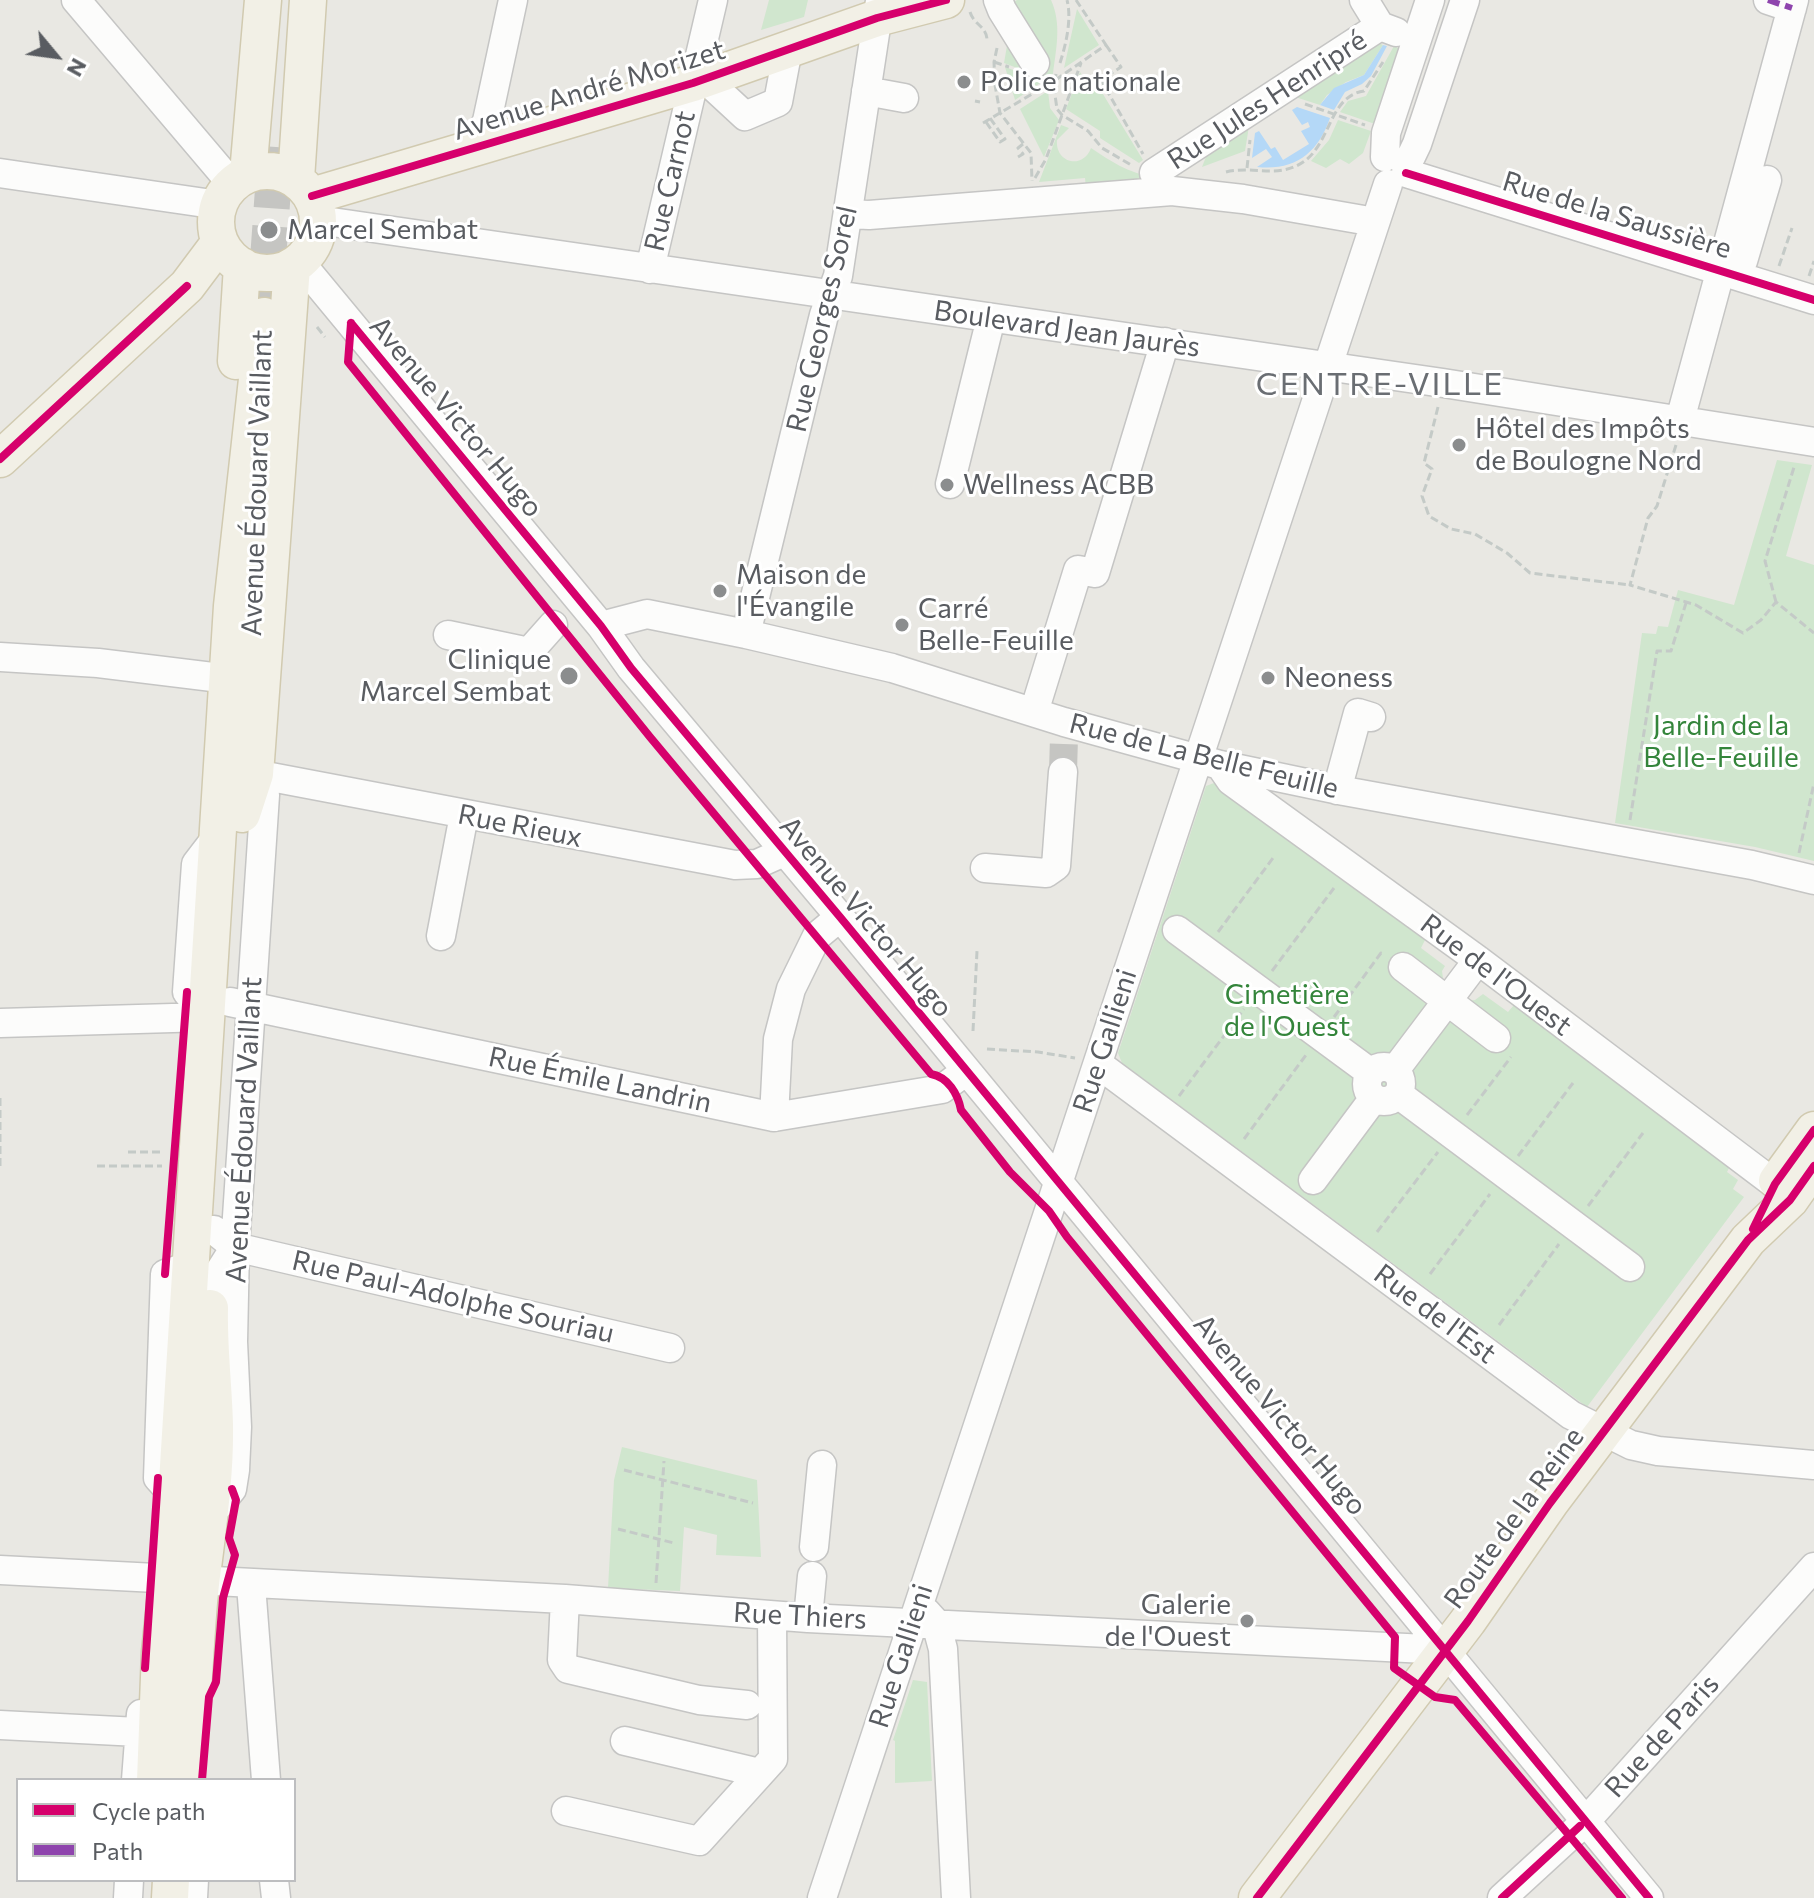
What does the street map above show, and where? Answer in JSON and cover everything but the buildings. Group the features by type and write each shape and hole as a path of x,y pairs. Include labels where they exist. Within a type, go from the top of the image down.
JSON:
{"main road":[{"path":"263,0 233,187 216,230 231,256 267,273 296,264 314,243 309,198 308,0"},
{"path":"281,0 276,147 291,0"},
{"name":"Avenue André Morizet","path":"309,198 699,81 788,49 879,9 912,0"},
{"name":"Avenue André Morizet","path":"879,9 958,6"},
{"path":"233,187 273,170 309,198"},
{"path":"0,459 187,286 231,256"},
{"name":"Avenue Édouard Vaillant","path":"229,679 219,604 231,256"},
{"name":"Avenue Édouard Vaillant","path":"230,824 255,774 296,264"},
{"name":"Avenue Édouard Vaillant","path":"179,1778 148,1732 160,1652 211,1514 215,1426 200,1275 224,1239 232,606 264,316 255,556 230,824"},
{"name":"Avenue Édouard Vaillant","path":"179,1778 191,1741 185,1579 176,1498 229,1008"},
{"name":"Route de la Reine","path":"1748,1240 1775,1184 1810,1151"},
{"name":"Route de la Reine","path":"1257,1898 1446,1650 1602,1433 1748,1240 1790,1200 1810,1151"}],"street":[{"path":"76,0 233,187"},
{"path":"472,150 487,121 513,0"},
{"name":"Rue Carnot","path":"650,269 699,81 713,0"},
{"path":"998,0 1035,63"},
{"path":"1364,0 1380,26 1421,20 1442,9 1445,0"},
{"name":"Rue Gallieni","path":"833,1893 900,1658 922,1617 1184,800 1209,762 1327,368 1375,222 1396,170 1417,144 1465,0"},
{"path":"1735,269 1785,3"},
{"name":"Rue Georges Sorel","path":"746,634 824,315 838,276 879,9"},
{"name":"Rue Gallieni","path":"1396,170 1386,133 1421,20"},
{"name":"Rue Jules Henripré","path":"1154,173 1380,26"},
{"path":"699,81 745,116 778,102 788,49"},
{"path":"866,91 904,98"},
{"name":"Rue de la Saussière","path":"1396,170 1811,289"},
{"path":"0,173 233,187"},
{"path":"848,214 869,215 1107,179"},
{"path":"1678,431 1767,180"},
{"path":"1022,193 1172,191 1243,199 1375,222"},
{"name":"Boulevard Jean Jaurès","path":"309,198 372,226 1165,342 1805,451"},
{"name":"Avenue Victor Hugo","path":"296,264 601,626 631,668 1649,1898"},
{"path":"950,484 991,318"},
{"path":"1034,712 1078,570 1095,573 1165,342"},
{"path":"255,556 273,523"},
{"name":"Rue de La Belle Feuille","path":"601,626 647,614 892,668 1034,712 1064,729 1340,791 1752,865 1806,868"},
{"path":"448,635 529,652 553,625"},
{"path":"0,657 98,663 229,679"},
{"path":"1340,791 1358,713 1370,723"},
{"name":"Rue de l'Ouest","path":"1209,762 1775,1184"},
{"path":"985,868 1051,871 1058,858 1063,772"},
{"name":"Rue Rieux","path":"255,774 735,865 757,864 784,852"},
{"name":"Avenue Édouard Vaillant","path":"229,1008 265,795 255,774"},
{"path":"441,936 464,815"},
{"path":"774,1117 778,1039 791,989 817,936 840,917"},
{"path":"1177,930 1630,1267"},
{"path":"1313,1180 1478,960"},
{"path":"1403,967 1496,1038"},
{"name":"Rue Émile Landrin","path":"0,1023 229,1008 774,1117 942,1089 966,1071"},
{"name":"Rue de l'Est","path":"1098,1064 1571,1415 1602,1433 1631,1445 1658,1451 1814,1465"},
{"name":"Avenue Édouard Vaillant","path":"211,1514 232,1489 235,1470 237,1427 233,1342 224,1239"},
{"name":"Rue Paul-Adolphe Souriau","path":"224,1239 670,1348"},
{"path":"814,1547 822,1465"},
{"name":"Rue de Paris","path":"1502,1898 1586,1821 1814,1567"},
{"name":"Rue Thiers","path":"0,1570 565,1599 808,1618 922,1617 1446,1650"},
{"path":"808,1618 812,1576"},
{"path":"251,1585 266,1778"},
{"path":"565,1599 562,1660 568,1669 699,1700 747,1705"},
{"path":"566,1811 699,1841 773,1759 772,1616"},
{"path":"922,1617 944,1664 956,1898"},
{"path":"900,1658 926,1664 944,1664"},
{"path":"0,1725 148,1732"},
{"name":"Avenue Édouard Vaillant","path":"136,1778 148,1732"},
{"path":"625,1741 760,1773"}],"path":[{"path":"1076,0 1121,67 1101,80 1154,173"},
{"path":"958,6 983,28 987,39"},
{"path":"990,118 1005,139 1000,142 984,122 990,118 1000,113 1081,63 1106,45"},
{"path":"997,48 994,73 1000,113 1031,153 1022,193"},
{"path":"1022,193 1046,159 1081,63"},
{"path":"1243,199 1265,101 1377,129"},
{"path":"1018,157 1023,154 1018,148 1023,144"},
{"path":"1778,270 1792,228"},
{"path":"1811,289 1814,261"},
{"path":"317,327 325,337"},
{"path":"1438,406 1424,463 1432,469 1422,496 1429,516 1451,529 1475,534 1507,553 1530,573 1630,585 1696,605 1743,633 1761,620 1776,602"},
{"path":"1630,585 1648,518 1657,506 1678,431"},
{"path":"1805,451 1765,561 1776,602 1814,633"},
{"path":"1629,826 1657,651 1671,651 1686,603"},
{"path":"1806,868 1814,783"},
{"path":"1205,950 1273,858"},
{"path":"973,1031 977,951"},
{"path":"987,1049 1059,1054 1098,1064"},
{"path":"0,1098 0,1169"},
{"path":"128,1152 162,1152"},
{"path":"97,1166 162,1166"},
{"path":"654,1606 664,1461"},
{"path":"624,1470 753,1503"},
{"path":"618,1529 674,1543"}],"green space":[{"path":"769,0 808,0 804,17 761,30"},
{"path":"1017,0 1051,0 1057,27 1056,55 1053,74 1046,79 1004,63 1009,34 1009,5"},
{"path":"1077,9 1099,45 1064,68"},
{"path":"1374,41 1383,45 1364,75 1346,82 1327,95 1320,105 1289,95"},
{"path":"1394,46 1400,49 1375,124 1340,112 1348,101 1366,96"},
{"path":"1005,67 1043,81 1015,100"},
{"path":"1080,72 1088,85 1095,81 1143,160 1139,163 1100,138 1100,131 1066,109"},
{"path":"1048,91 1050,108 1059,120 1044,157 1020,109"},
{"path":"1250,120 1245,151 1202,167 1211,144"},
{"path":"1338,120 1371,131 1363,153 1349,164 1340,159 1326,168 1311,161 1329,140"},
{"path":"1061,125 1069,128 1057,140 1060,154 1065,158 1070,161 1082,159 1091,148 1113,162 1152,177 1160,187 1086,188 1085,178 1039,182"},
{"name":"Jardin de la Belle-Feuille","path":"1777,460 1812,465 1786,556 1814,565 1814,861 1755,847 1615,823 1642,633 1656,634 1658,626 1668,627 1678,590 1734,605"},
{"name":"Cimetière de l'Ouest","path":"1214,783 1425,940 1421,948 1445,966 1442,971 1444,985 1467,1001 1483,994 1508,1012 1514,1005 1730,1166 1727,1172 1738,1180 1733,1189 1744,1197 1587,1407 1122,1063 1118,1053 1206,786"},
{"path":"622,1447 757,1480 761,1557 716,1555 717,1535 684,1527 680,1591 608,1588 614,1480"},
{"path":"913,1680 927,1682 932,1781 895,1783 893,1740"}],"water":[{"path":"1383,45 1387,46 1371,76 1345,92 1334,110 1320,105 1334,88 1364,75"},
{"path":"1297,107 1330,118 1319,141 1294,162 1283,166 1257,167 1272,157 1266,149 1252,158 1255,133 1259,131 1283,160 1309,144 1301,131 1310,127 1308,122 1302,125 1292,110"}],"tunnel":[{"path":"264,316 276,147"},
{"path":"1063,772 1064,737"}],"marked path":[{"path":"1768,0 1792,8"}],"cycle path":[{"path":"312,196 693,83 877,18 946,0"},
{"path":"1406,173 1814,300"},
{"path":"0,459 187,286"},
{"path":"351,323 348,362 650,737 931,1074 951,1087 961,1110 1010,1172 1049,1211 1067,1237 1395,1637 1394,1668 1435,1697 1455,1700 1622,1898"},
{"path":"351,323 601,626 631,668 1649,1898"},
{"path":"165,1274 187,992"},
{"path":"1753,1229 1775,1184 1814,1130"},
{"path":"1257,1898 1468,1621 1550,1503 1748,1240 1790,1200 1814,1166"},
{"path":"145,1668 158,1478"},
{"path":"202,1778 209,1697 216,1682 223,1598 235,1555 229,1538 236,1500 232,1489"},
{"path":"1502,1898 1580,1826"}],"place":[{"name":"Police nationale","path":"964,82"},
{"name":"Marcel Sembat","path":"269,230"},
{"name":"Hôtel des Impôts de Boulogne Nord","path":"1459,445"},
{"name":"Wellness ACBB","path":"947,485"},
{"name":"Maison de l'Évangile","path":"720,591"},
{"name":"Carré Belle-Feuille","path":"902,625"},
{"name":"Clinique Marcel Sembat","path":"569,676"},
{"name":"Neoness","path":"1268,678"},
{"name":"Galerie de l'Ouest","path":"1247,1621"}],"district":[{"name":"CENTRE-VILLE","path":"1380,384"}]}
